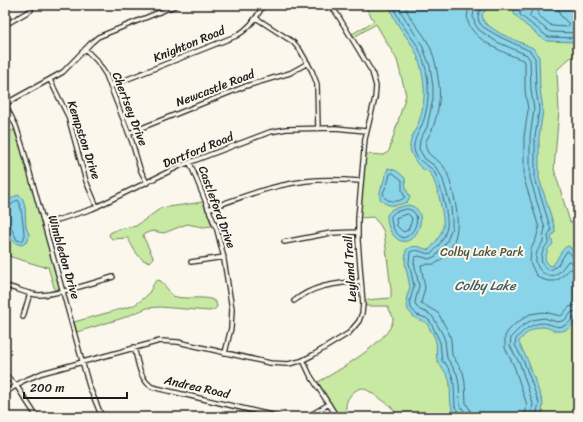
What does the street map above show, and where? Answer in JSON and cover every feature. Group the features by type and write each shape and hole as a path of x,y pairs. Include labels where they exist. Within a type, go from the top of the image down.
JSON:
{"street":[{"path":"5,104 66,70 93,40 102,34 177,5"},
{"name":"Knighton Road","path":"110,86 234,37 246,29 256,18 263,5"},
{"name":"Leyland Trail","path":"5,393 16,385 42,373 153,342 169,341 275,364 290,364 303,360 346,335 357,325 363,307 357,232 366,131 376,94 375,78 337,14 330,5"},
{"path":"5,25 31,10"},
{"path":"256,18 293,42 308,63 317,84 318,128"},
{"name":"Chertsey Drive","path":"85,49 100,65 110,86 129,133 140,169 147,183"},
{"name":"Newcastle Road","path":"129,133 249,85 290,73 308,63"},
{"name":"Kempston Drive","path":"50,80 67,114 88,186 96,207"},
{"name":"Wimbledon Drive","path":"5,104 20,137 92,393 102,417"},
{"name":"Dartford Road","path":"45,224 79,214 190,163 273,131 286,129 341,128 366,131"},
{"name":"Castleford Drive","path":"190,163 219,238 224,257 232,312 231,328 225,353"},
{"path":"208,209 249,194 292,183 322,179 361,181"},
{"path":"284,242 331,233 357,232"},
{"path":"191,262 224,257"},
{"path":"5,286 42,295 113,277"},
{"path":"294,301 312,290 324,285 361,281"},
{"path":"23,317 30,293"},
{"name":"Andrea Road","path":"134,347 142,376 152,387 280,417"},
{"path":"303,360 312,378 337,417"},
{"path":"5,375 16,385 37,417"},
{"path":"306,417 329,404"}],"green space":[{"name":"Colby Lake","path":"364,5 578,5 578,58 571,57 557,70 559,111 554,169 570,222 578,223 578,417 545,417 542,412 539,417 400,417 387,404 363,388 356,390 348,398 346,412 348,417 340,417 318,382 349,364 373,346 390,328 393,320 392,314 387,306 365,306 365,300 391,298 391,289 384,232 373,217 360,218 366,154 384,155 389,151 406,95 397,60 376,24 354,37 352,34 374,21"},
{"path":"14,129 22,152 60,286 55,290 48,267 5,255 5,134"},
{"path":"203,202 212,226 203,227 187,224 164,233 152,231 144,234 143,236 153,257 150,262 139,257 128,238 112,239 109,236 110,233 118,229 136,226 161,208"},
{"path":"158,280 161,281 173,296 184,298 207,298 216,302 217,307 214,310 209,311 160,307 147,308 123,318 77,332 74,322 132,306 146,296 154,283"}],"water":[{"name":"Colby Lake","path":"390,5 494,5 482,14 483,20 486,24 501,34 533,48 539,57 540,89 543,110 539,138 539,178 555,229 555,232 551,237 553,244 548,249 545,259 549,266 552,266 563,249 568,246 578,258 578,317 566,330 554,331 545,327 540,327 527,333 519,341 543,403 542,412 539,417 458,417 451,407 449,378 437,359 436,342 434,337 427,323 415,318 408,310 406,300 410,287 405,263 406,250 415,246 429,250 441,233 443,227 443,215 432,176 418,164 411,152 411,141 424,101 423,77 418,56 399,27 393,16"},
{"path":"528,5 570,5 578,11 578,42 547,41 543,39 514,14 514,10"},
{"path":"388,168 397,171 405,178 406,189 410,197 407,202 389,205 380,199 380,192"},
{"path":"18,195 23,199 26,227 29,234 28,241 22,245 16,243 12,239 7,228 6,221 5,202"},
{"path":"408,205 416,208 420,214 420,221 415,236 409,240 403,241 396,238 390,230 387,215 392,209"}],"park label":[{"name":"Colby Lake Park","path":"482,252"}]}
